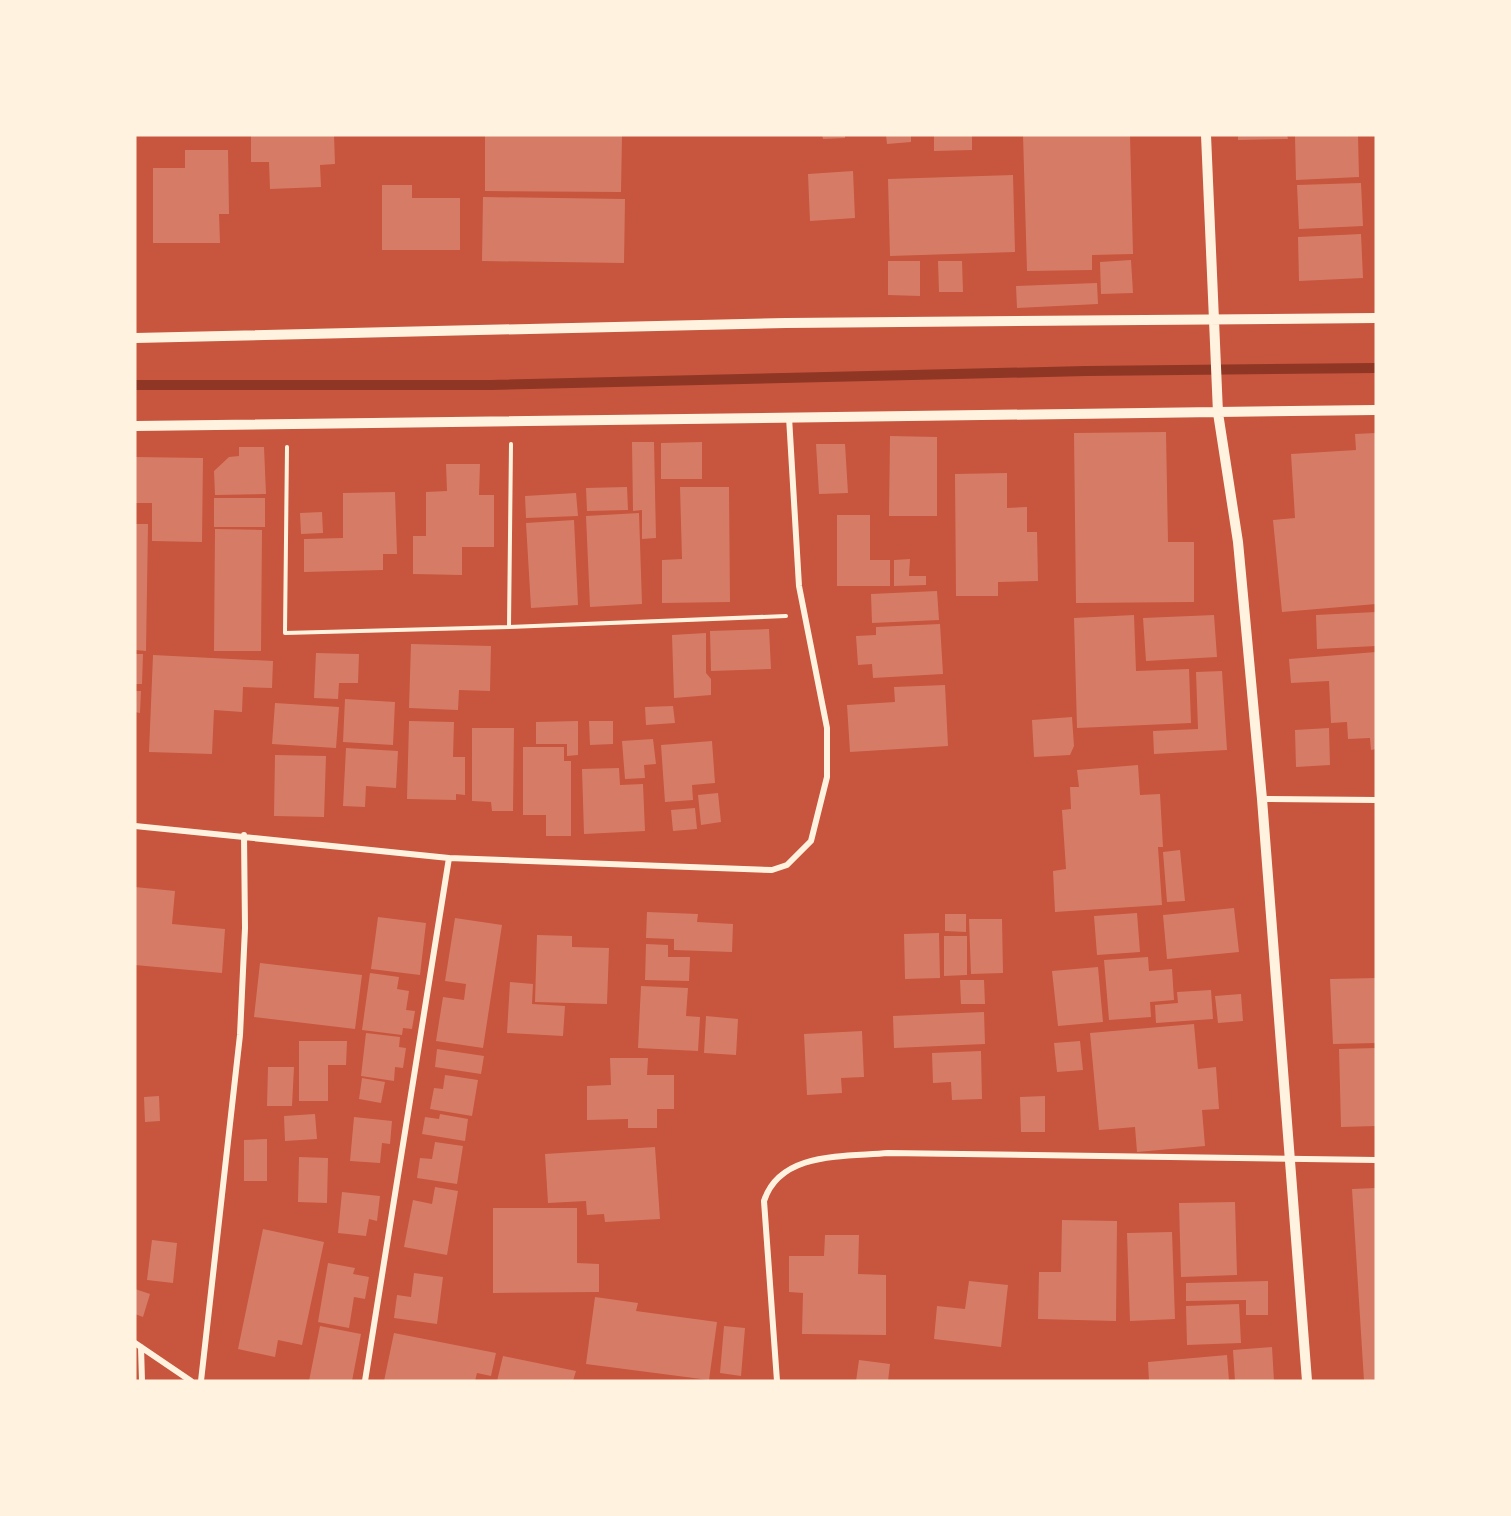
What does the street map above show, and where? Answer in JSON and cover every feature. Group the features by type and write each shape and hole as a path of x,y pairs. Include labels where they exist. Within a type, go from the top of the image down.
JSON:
{"street":[{"path":"1206,135 1218,412 1238,542 1263,799 1307,1381"},
{"path":"135,338 786,323 1214,326 1376,318"},
{"path":"135,426 511,419 1376,410"},
{"path":"135,826 243,835 449,858 756,870 772,870 787,865 811,841 827,777 827,729 799,586 789,417"},
{"path":"1263,799 1376,800"},
{"path":"201,1381 240,1035 245,928 243,835"},
{"path":"365,1381 449,858"},
{"path":"777,1381 763,1216 768,1189 778,1178 796,1165 811,1160 888,1153 1290,1161 1376,1160"},
{"path":"138,1345 142,1381"},
{"path":"138,1345 191,1381"}],"path":[{"path":"509,627 511,419"},
{"path":"288,424 285,633 805,615"}],"building":[{"path":"251,135 334,135 335,164 320,165 321,187 270,189 269,162 251,162"},
{"path":"485,135 622,136 621,192 485,191"},
{"path":"822,135 845,135 845,138 823,139"},
{"path":"886,135 911,135 911,142 887,144"},
{"path":"934,135 972,135 972,150 934,151"},
{"path":"1023,135 1130,135 1133,254 1092,255 1092,270 1027,271"},
{"path":"1238,135 1287,135 1288,139 1238,140"},
{"path":"1358,135 1359,177 1296,180 1295,136"},
{"path":"185,150 228,150 229,214 219,214 220,243 153,243 153,168 185,168"},
{"path":"853,171 855,218 810,221 808,174"},
{"path":"1013,175 1015,252 890,256 888,179"},
{"path":"1361,183 1363,226 1299,229 1297,185"},
{"path":"382,185 412,185 412,198 460,198 460,250 382,250"},
{"path":"483,197 625,199 624,263 482,261"},
{"path":"1361,234 1363,278 1299,281 1298,237"},
{"path":"1131,260 1133,293 1101,294 1100,262"},
{"path":"888,261 920,261 920,296 888,295"},
{"path":"938,261 962,261 963,292 939,292"},
{"path":"1097,283 1098,304 1017,308 1016,286"},
{"path":"1166,432 1168,542 1194,542 1194,602 1076,603 1074,433"},
{"path":"1376,433 1376,604 1282,612 1273,520 1295,518 1291,454 1356,450 1355,434"},
{"path":"890,436 937,437 937,516 889,516"},
{"path":"632,442 654,442 656,538 642,539 642,510 633,511"},
{"path":"702,442 702,479 661,479 661,443"},
{"path":"816,444 845,444 848,493 819,494"},
{"path":"239,447 264,447 266,494 215,495 214,471 229,457 239,456"},
{"path":"135,457 203,458 202,542 152,541 152,503 135,503"},
{"path":"446,464 480,464 479,495 494,495 494,547 462,547 462,575 413,574 413,536 426,536 426,492 447,491"},
{"path":"1007,473 1007,508 1027,507 1027,532 1037,532 1038,581 998,582 998,596 956,596 955,474"},
{"path":"627,487 628,510 587,511 586,488"},
{"path":"680,487 729,487 730,602 662,603 662,560 682,559"},
{"path":"395,492 397,554 383,554 383,570 304,572 304,539 343,538 343,493"},
{"path":"576,493 578,516 526,518 525,496"},
{"path":"214,498 265,498 265,527 214,527"},
{"path":"322,512 323,533 301,534 300,513"},
{"path":"639,513 642,604 590,607 586,516"},
{"path":"837,515 870,515 870,560 890,560 890,586 837,586"},
{"path":"574,520 578,605 531,608 526,523"},
{"path":"135,524 148,524 146,651 135,650"},
{"path":"215,529 262,530 261,651 214,651"},
{"path":"910,559 909,576 926,576 926,585 894,586 894,560"},
{"path":"937,591 939,620 872,623 871,594"},
{"path":"1376,612 1376,646 1317,649 1316,615"},
{"path":"1134,615 1136,671 1189,669 1191,723 1077,728 1074,618"},
{"path":"1214,615 1217,657 1146,661 1143,618"},
{"path":"940,624 943,674 873,678 872,664 858,665 856,636 876,635 876,627"},
{"path":"769,629 771,669 711,671 710,631"},
{"path":"706,633 706,673 711,679 711,695 674,698 672,635"},
{"path":"411,644 491,646 490,691 459,690 458,710 409,708"},
{"path":"1376,652 1376,749 1371,750 1370,738 1348,739 1347,722 1331,723 1329,681 1291,683 1289,659"},
{"path":"316,653 359,654 358,683 339,683 338,699 314,698"},
{"path":"135,654 143,654 142,684 135,684"},
{"path":"153,655 273,661 272,688 243,687 242,712 214,710 212,754 149,752"},
{"path":"1222,671 1227,750 1154,754 1153,731 1198,729 1196,672"},
{"path":"945,685 948,746 850,752 847,705 895,702 894,687"},
{"path":"135,691 141,691 140,713 135,712"},
{"path":"345,699 395,702 393,745 343,742"},
{"path":"275,703 339,707 336,748 272,744"},
{"path":"673,706 675,723 646,725 645,707"},
{"path":"1072,717 1074,746 1070,755 1034,757 1032,720"},
{"path":"409,721 454,722 453,757 465,757 465,795 456,794 456,800 407,799"},
{"path":"578,721 578,755 567,756 567,744 536,744 536,722"},
{"path":"589,721 613,721 613,744 590,745"},
{"path":"472,728 514,728 513,811 492,811 491,802 472,801"},
{"path":"1329,728 1330,765 1296,767 1295,730"},
{"path":"653,739 656,764 644,765 645,778 625,779 622,741"},
{"path":"712,741 715,783 692,785 693,800 665,802 661,745"},
{"path":"523,747 564,747 564,761 571,761 571,836 546,836 546,815 523,815"},
{"path":"346,748 398,751 396,788 366,786 365,807 343,806"},
{"path":"275,755 326,756 324,817 274,816"},
{"path":"1138,765 1140,795 1160,794 1163,847 1158,847 1162,905 1055,912 1053,871 1066,869 1062,810 1071,809 1070,787 1079,787 1077,770"},
{"path":"619,768 620,785 643,784 645,831 584,834 582,769"},
{"path":"718,793 721,822 701,825 698,795"},
{"path":"695,808 697,829 673,831 671,810"},
{"path":"1180,850 1185,901 1167,902 1163,852"},
{"path":"135,887 175,891 172,924 225,929 222,973 135,965"},
{"path":"1234,908 1239,952 1167,959 1163,915"},
{"path":"647,912 698,914 697,922 733,924 732,952 674,950 674,939 646,938"},
{"path":"1137,913 1140,952 1097,955 1094,916"},
{"path":"945,914 966,914 966,932 945,931"},
{"path":"378,917 426,923 420,975 371,969"},
{"path":"455,918 502,925 483,1048 436,1041 443,997 464,1000 466,984 445,981"},
{"path":"969,919 1002,919 1003,973 971,974"},
{"path":"939,933 940,978 905,979 904,934"},
{"path":"537,935 572,936 572,947 609,948 607,1004 535,1002"},
{"path":"944,936 967,936 967,975 944,976"},
{"path":"646,944 668,945 668,957 690,957 689,981 645,980"},
{"path":"1148,957 1149,971 1172,969 1174,1000 1150,1002 1151,1017 1109,1020 1104,960"},
{"path":"260,963 362,975 355,1029 254,1017"},
{"path":"1098,967 1103,1022 1058,1026 1052,971"},
{"path":"370,973 399,977 397,989 409,991 406,1010 415,1011 412,1029 403,1028 402,1035 362,1030"},
{"path":"1376,978 1376,1043 1333,1044 1330,979"},
{"path":"960,980 984,980 985,1004 961,1004"},
{"path":"510,982 533,984 532,1004 565,1006 563,1036 507,1033"},
{"path":"641,986 688,988 686,1016 700,1017 698,1051 638,1048"},
{"path":"1211,990 1213,1019 1156,1023 1155,1005 1178,1003 1177,992"},
{"path":"1241,994 1243,1021 1218,1023 1215,996"},
{"path":"984,1012 985,1044 894,1048 893,1016"},
{"path":"706,1016 738,1019 736,1055 704,1053"},
{"path":"1194,1024 1198,1069 1216,1067 1219,1109 1202,1110 1205,1146 1137,1152 1135,1127 1099,1130 1090,1033"},
{"path":"862,1031 864,1077 841,1078 842,1093 807,1095 804,1034"},
{"path":"366,1033 400,1037 399,1047 406,1048 403,1068 395,1067 394,1081 361,1076"},
{"path":"299,1041 347,1041 346,1065 328,1065 328,1101 299,1101"},
{"path":"1080,1041 1083,1070 1057,1072 1054,1043"},
{"path":"1376,1048 1376,1126 1341,1127 1339,1049"},
{"path":"437,1049 484,1056 481,1074 435,1067"},
{"path":"981,1051 982,1099 952,1100 951,1082 933,1083 932,1053"},
{"path":"610,1058 648,1058 647,1075 674,1075 674,1109 657,1109 657,1128 628,1128 628,1119 587,1120 587,1086 611,1085"},
{"path":"268,1067 294,1067 292,1106 267,1106"},
{"path":"445,1075 478,1080 472,1116 430,1109 434,1088 443,1089"},
{"path":"362,1078 385,1082 381,1103 359,1099"},
{"path":"159,1096 160,1121 145,1122 144,1097"},
{"path":"1045,1096 1045,1132 1021,1132 1020,1097"},
{"path":"315,1114 317,1139 285,1141 284,1116"},
{"path":"440,1114 468,1119 465,1141 422,1134 425,1117 439,1119"},
{"path":"354,1117 392,1121 390,1144 382,1143 380,1163 350,1161"},
{"path":"267,1139 267,1181 244,1181 244,1140"},
{"path":"435,1142 463,1146 457,1184 417,1178 420,1158 432,1159"},
{"path":"655,1147 660,1219 605,1222 604,1214 587,1215 586,1201 548,1203 545,1154"},
{"path":"299,1157 328,1158 327,1203 298,1202"},
{"path":"435,1187 458,1191 447,1255 404,1247 413,1200 432,1204"},
{"path":"1376,1188 1376,1381 1364,1381 1352,1189"},
{"path":"342,1192 380,1196 377,1221 369,1219 366,1236 338,1233"},
{"path":"1235,1202 1237,1275 1181,1277 1179,1203"},
{"path":"493,1208 577,1208 577,1263 599,1264 599,1292 493,1293"},
{"path":"1062,1220 1117,1221 1116,1321 1038,1319 1039,1272 1061,1272"},
{"path":"263,1229 324,1242 302,1345 278,1340 275,1357 238,1349"},
{"path":"1172,1232 1175,1319 1130,1321 1127,1233"},
{"path":"825,1235 859,1235 858,1274 886,1275 886,1335 802,1334 803,1293 789,1292 789,1256 824,1256"},
{"path":"152,1240 177,1243 173,1283 147,1280"},
{"path":"328,1263 355,1268 353,1274 369,1277 365,1299 354,1297 349,1328 318,1322"},
{"path":"414,1273 443,1277 437,1324 394,1318 397,1295 411,1297"},
{"path":"969,1281 1008,1285 1001,1347 934,1339 937,1306 965,1309"},
{"path":"1268,1281 1268,1315 1246,1315 1246,1300 1186,1301 1186,1283"},
{"path":"135,1289 150,1294 143,1317 135,1314"},
{"path":"595,1297 638,1303 636,1311 717,1322 709,1380 586,1364"},
{"path":"1239,1304 1241,1343 1187,1345 1186,1306"},
{"path":"320,1326 361,1334 352,1381 309,1381"},
{"path":"724,1326 745,1328 741,1376 720,1373"},
{"path":"394,1333 496,1353 491,1376 477,1373 475,1381 384,1381"},
{"path":"1272,1347 1274,1381 1235,1381 1233,1350"},
{"path":"1227,1355 1229,1381 1149,1381 1148,1362"},
{"path":"503,1356 576,1371 573,1381 497,1381"},
{"path":"859,1360 890,1364 888,1381 856,1381"}],"waterway":[{"path":"135,385 491,385 1086,371 1376,368"}]}
